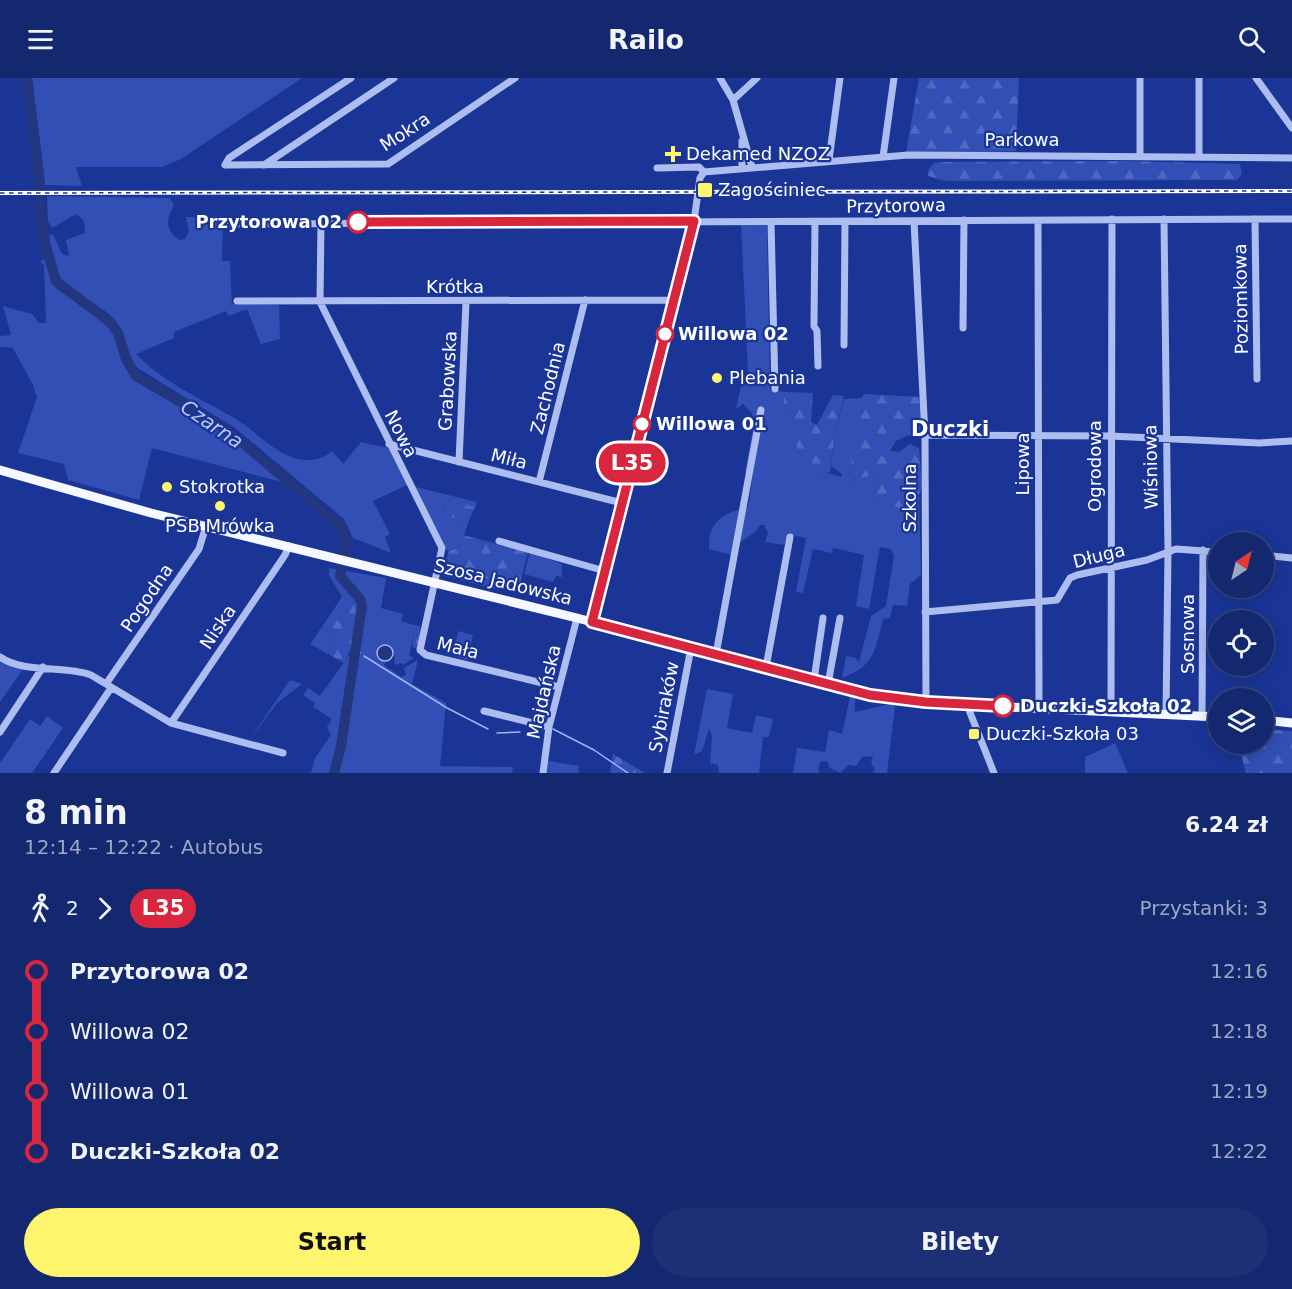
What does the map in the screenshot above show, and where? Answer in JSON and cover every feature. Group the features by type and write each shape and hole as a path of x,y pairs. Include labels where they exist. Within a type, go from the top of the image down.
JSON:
{"main road":[{"name":"Szosa Jadowska","path":"1,472 870,695 967,705 1208,717"},
{"path":"1274,721 1292,723"}],"street":[{"name":"Mokra","path":"351,78 229,158 225,165 388,164 515,78"},
{"path":"263,166 394,78"},
{"path":"720,78 733,100 752,167"},
{"path":"733,100 757,78"},
{"path":"829,160 840,78"},
{"path":"883,157 894,78"},
{"path":"1140,78 1140,156"},
{"path":"1199,78 1199,156"},
{"path":"1256,78 1292,128"},
{"path":"741,134 742,168"},
{"name":"Parkowa","path":"657,168 699,167 704,172 883,157 1292,158"},
{"path":"592,622 694,221 700,178 704,172"},
{"name":"Ogrodowa","path":"1111,712 1112,219"},
{"name":"Wiśniowa","path":"1164,219 1168,552 1166,715"},
{"name":"Poziomkowa","path":"1255,219 1257,379"},
{"name":"Przytorowa","path":"224,224 1292,219"},
{"path":"963,328 964,220"},
{"name":"Szkolna","path":"914,221 925,435 926,702"},
{"name":"Lipowa","path":"1038,221 1039,708"},
{"path":"320,302 321,222"},
{"path":"771,222 775,389"},
{"path":"815,222 814,326 817,331 818,366"},
{"path":"844,345 845,222"},
{"name":"Zachodnia","path":"539,482 585,300"},
{"name":"Krótka","path":"237,301 673,300"},
{"name":"Nowa","path":"320,302 441,546 441,558 434,582"},
{"name":"Grabowska","path":"459,462 466,302"},
{"path":"716,654 760,410"},
{"path":"925,435 1110,436 1258,443 1292,441"},
{"name":"Miła","path":"389,444 622,503"},
{"name":"Pogodna","path":"54,773 199,549 206,526"},
{"path":"766,667 790,537"},
{"path":"500,541 605,571"},
{"name":"Niska","path":"171,723 285,555 288,546"},
{"name":"Długa","path":"926,612 1057,600 1070,578 1147,560 1176,549 1208,551"},
{"name":"Sosnowa","path":"1202,717 1203,550"},
{"path":"1274,556 1292,558"},
{"name":"Mała","path":"434,582 420,649 422,653 559,687"},
{"name":"Majdańska","path":"543,773 549,727 577,618"},
{"path":"814,680 823,618"},
{"path":"828,684 840,618"},
{"name":"Sybiraków","path":"667,773 691,648"},
{"path":"0,657 21,665 80,671 171,723 284,753"},
{"path":"0,732 43,667"},
{"path":"967,705 994,773"},
{"path":"484,711 549,727"}],"green space":[{"path":"32,78 302,78 181,159 162,167 76,167 82,186 45,185"},
{"path":"919,78 1019,78 1016,151 939,154 906,152"},
{"path":"1124,161 1240,164 1242,174 1237,180 945,181 928,176 928,170 934,163 943,162"},
{"path":"47,196 170,198 174,205 168,224 171,232 179,240 185,239 189,231 186,217 221,217 223,223 222,261 230,261 232,304 279,305 280,339 261,344 247,309 228,316 226,311 174,332 174,338 136,354 171,382 244,424 273,447 289,456 312,460 321,458 332,451 343,464 361,442 388,448 407,485 373,501 390,534 385,537 391,553 353,538 344,519 235,428 136,367 120,328 112,317 73,291 59,276 49,236 53,234 62,254 69,256 66,240 85,233 84,221 76,214 52,228 48,221"},
{"path":"741,225 767,225 770,390 785,392 783,404 789,408 798,426 797,453 812,461 816,474 825,472 841,477 842,474 831,466 835,432 844,399 861,398 850,473 853,481 859,477 880,473 873,485 877,487 872,495 879,504 896,507 903,517 913,499 919,496 921,575 910,584 907,606 893,605 890,618 883,619 872,656 861,668 842,678 846,656 855,658 859,662 871,616 886,606 894,556 891,549 880,547 869,609 856,606 864,555 833,548 832,553 813,549 803,593 796,592 806,538 789,535 784,545 765,542 768,533 764,525 760,525 755,532 738,544 736,556 709,549 709,539 714,525 724,516 747,507 749,504 753,473 745,471 754,424 752,413 743,404 736,409 742,381 755,381 748,372"},
{"path":"46,257 57,289 108,325 115,333 122,358 134,377 225,431 289,484 152,448 139,500 68,480 64,464 18,453 37,397 13,348 0,347 0,336 11,335 3,306 32,314 39,323 46,323 44,265 40,262"},
{"path":"785,392 813,393 811,422 817,425 833,395 844,396 835,432 830,472 816,474 811,471 812,461 799,458 796,422 790,410 783,404"},
{"path":"864,394 922,397 920,434 915,438 909,435 896,441 890,451 899,452 910,444 919,448 922,486 919,496 913,499 903,517 899,516 898,508 891,504 879,504 872,495 877,487 873,485 880,473 844,482 850,473 859,403"},
{"path":"416,487 477,502 475,507 461,506 443,510 455,519 468,523 460,547 449,551 446,549"},
{"path":"448,502 475,507 468,523 446,513 443,506"},
{"path":"463,535 528,552 519,587 447,569 445,563 449,551 460,547"},
{"path":"530,552 562,564 562,577 556,576 553,582 524,574"},
{"path":"329,568 386,578 381,608 403,614 401,621 410,624 414,635 409,655 414,658 403,665 402,663 395,665 394,654 382,646 376,653 386,661 384,665 401,677 406,675 404,668 418,660 412,684 446,703 440,766 513,767 512,773 311,773 315,758 331,735 327,727 332,719 313,707 315,703 303,695 308,688 320,696 350,654 344,594 342,597 329,575"},
{"path":"447,569 497,582 495,589 445,576"},
{"path":"344,594 353,603 356,611 356,626 344,663 330,655 329,649 333,638 322,627"},
{"path":"410,624 420,626 421,636 418,649 412,647 414,635"},
{"path":"322,627 333,638 329,649 330,655 310,644"},
{"path":"458,631 473,635 467,660 453,656"},
{"path":"0,661 23,669 0,702"},
{"path":"290,680 302,684 277,703 248,742"},
{"path":"707,689 733,694 727,728 752,733 756,715 773,719 769,737 763,737 759,773 719,773 718,765 710,763 712,736 709,729 702,751 694,755"},
{"path":"850,697 855,698 855,712 890,704 895,706 887,773 873,773 875,769 871,763 873,756 862,757 856,766 848,765 840,773 830,768 827,761 821,761 818,768 819,773 793,773 797,748 825,752 829,730 842,734"},
{"path":"47,716 63,728 32,773 0,773 0,763 30,719 40,726"},
{"path":"1274,730 1292,731 1292,773 1246,773 1241,754 1274,754"},
{"path":"1115,743 1128,773 1085,773 1085,757"},
{"path":"613,754 645,773 610,773"},
{"path":"548,761 579,766 578,773 546,773"}],"shaded area":[{"path":"385,645 391,647 393,653 391,659 385,661 379,659 377,653 379,647"}],"waterway":[{"name":"Czarna","path":"27,78 39,174 42,233 56,281 111,323 118,333 126,359 136,376 226,429 343,528 346,546 340,576 360,599 362,606 341,746 334,773"},
{"name":"Czarna","path":"356,651 360,653"},
{"path":"364,656 447,708 488,729"},
{"path":"553,729 594,750 628,773"},
{"path":"497,733 520,732"}],"railway":[{"path":"0,193 1292,191"}],"bus line":[{"name":"L35","path":"358,222 694,221 592,622 870,695 926,702 1003,706"}],"place":[{"name":"Dekamed NZOZ","path":"673,154"},
{"name":"Zagościniec","path":"705,190"},
{"name":"Przytorowa 02","path":"358,222"},
{"name":"Willowa 02","path":"665,334"},
{"name":"Plebania","path":"717,378"},
{"name":"Willowa 01","path":"642,424"},
{"name":"Stokrotka","path":"167,487"},
{"name":"PSB Mrówka","path":"220,506"},
{"name":"Duczki-Szkoła 02","path":"1003,706"},
{"name":"Duczki-Szkoła 03","path":"974,734"}],"district":[{"name":"Duczki","path":"950,429"}]}
